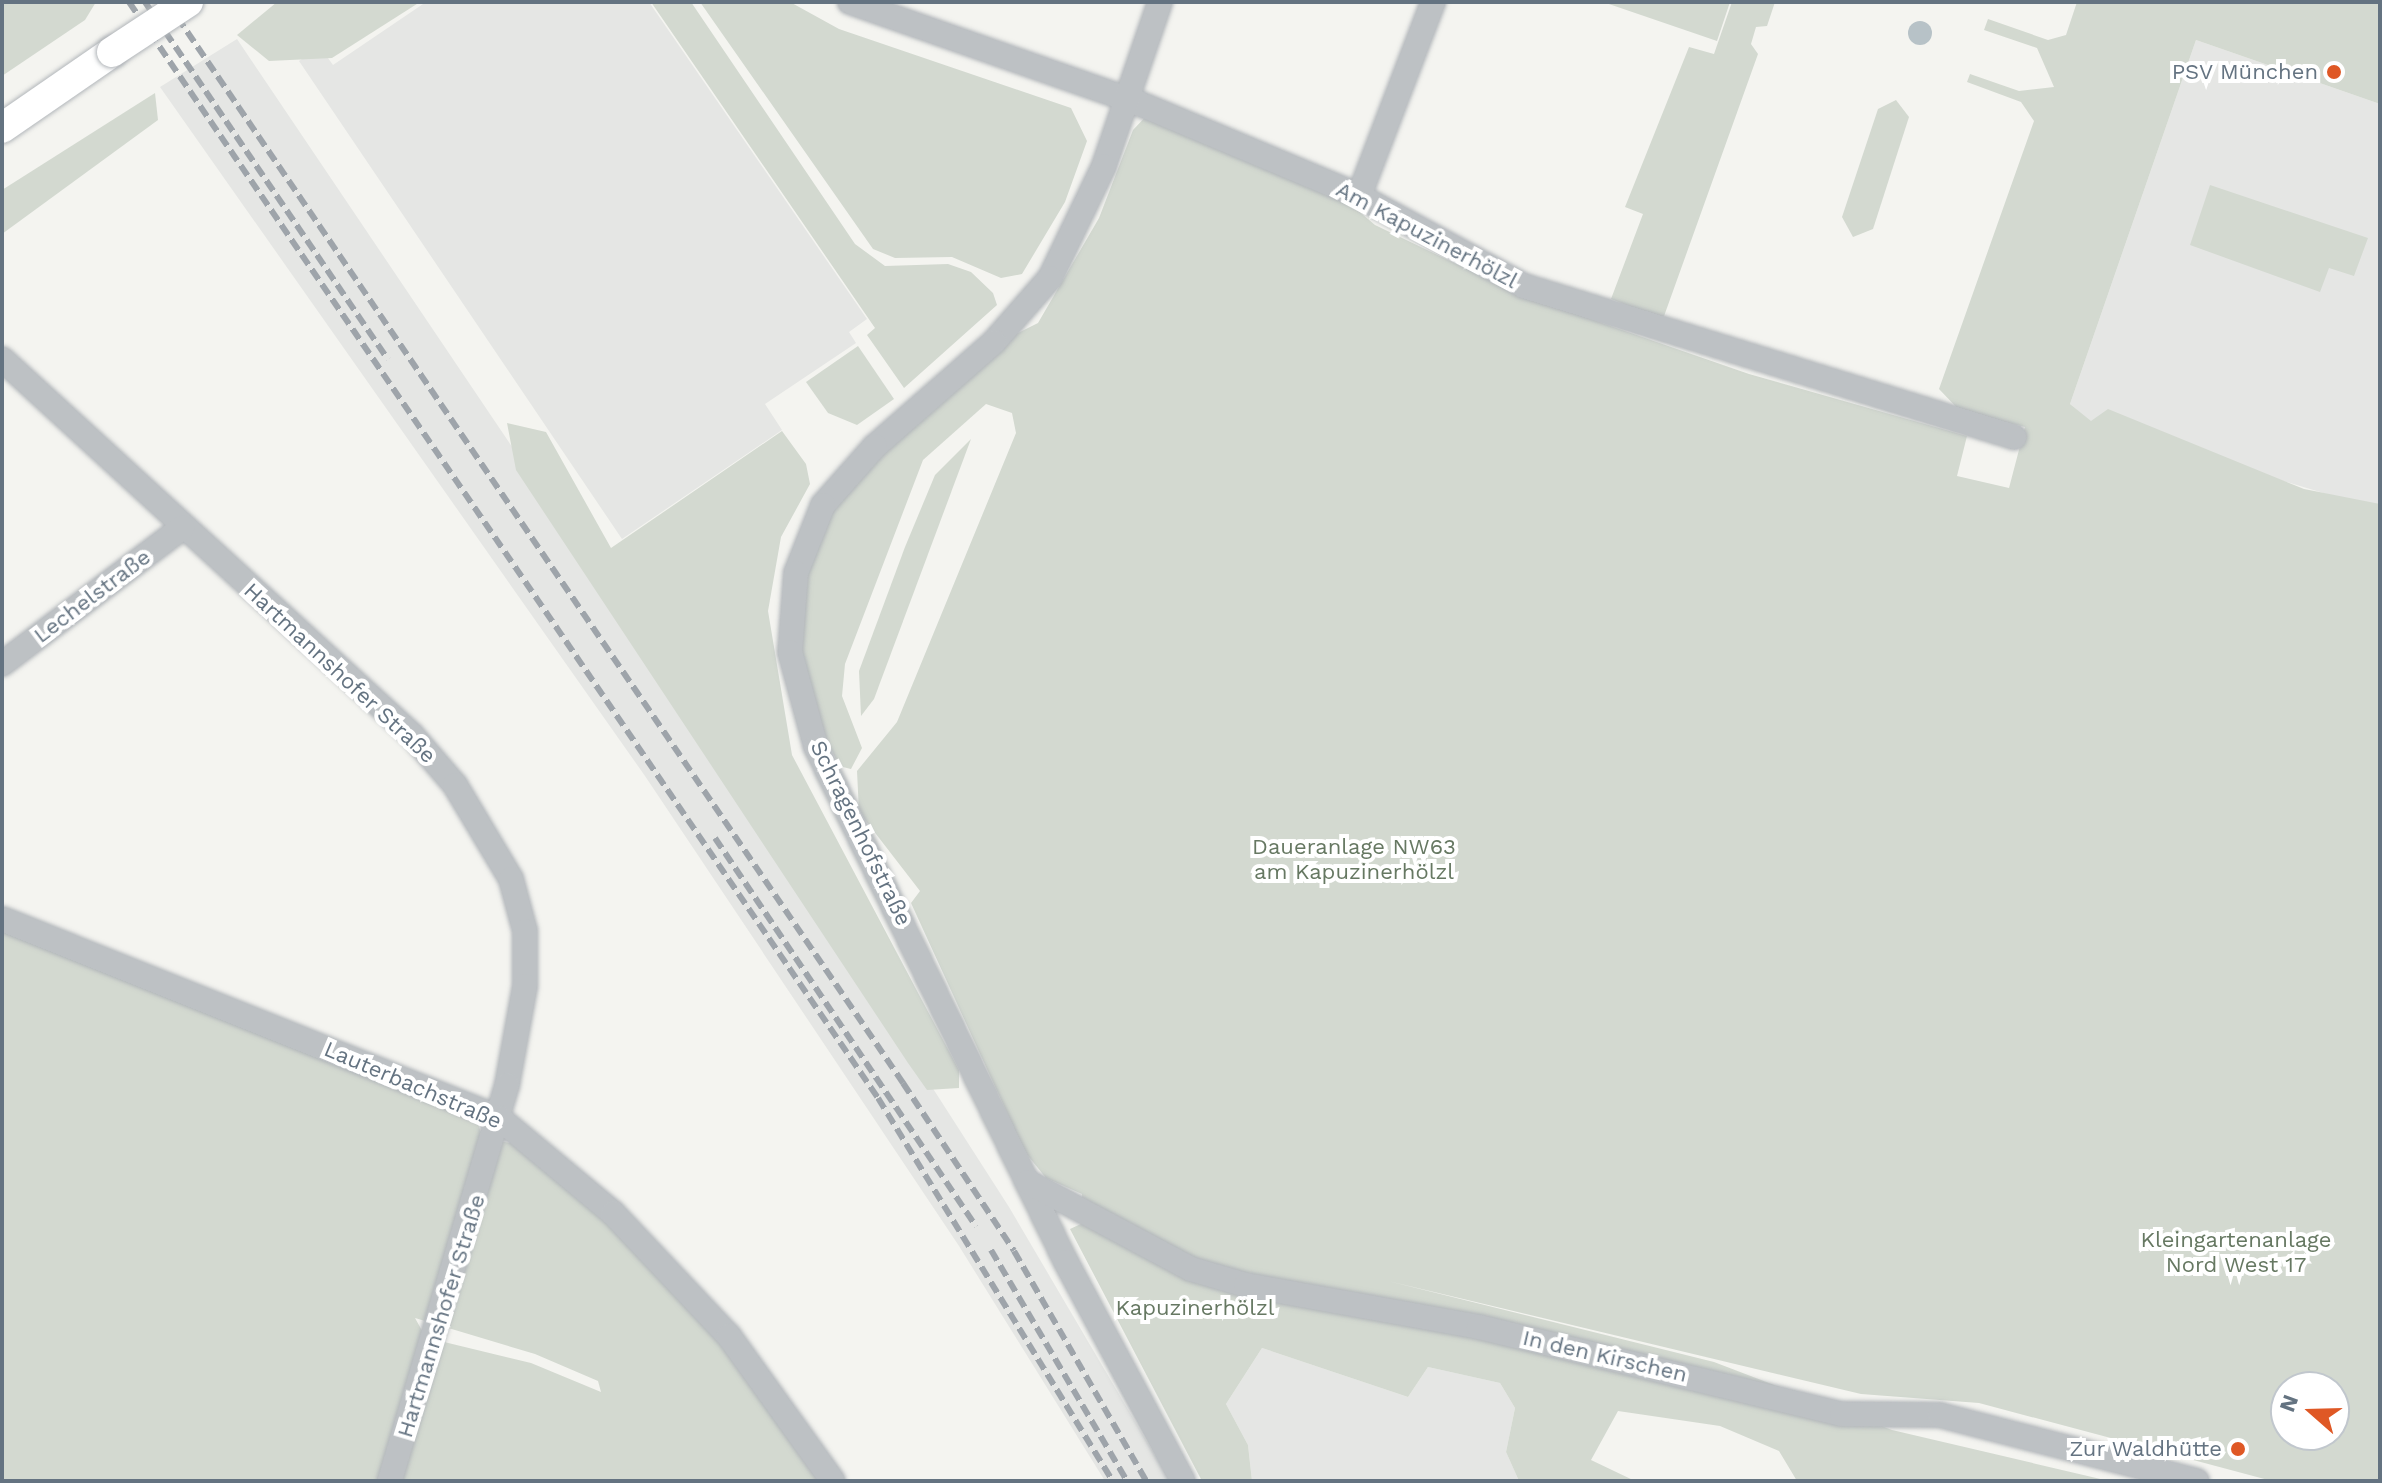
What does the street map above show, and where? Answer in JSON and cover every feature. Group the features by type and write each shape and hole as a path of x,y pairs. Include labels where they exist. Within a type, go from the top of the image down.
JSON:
{"main road":[{"path":"2,128 188,2"}],"street":[{"name":"Am Kapuzinerhölzl","path":"850,2 1124,97 1359,196 1524,286 2014,437"},
{"name":"Schragenhofstraße","path":"1160,2 1124,97 1104,166 1050,278 994,342 843,477 809,533 789,609 790,652 816,747 1028,1182 1183,1481"},
{"path":"1359,196 1433,2"},
{"name":"Hartmannshofer Straße","path":"2,359 182,528 412,735 490,839 525,931 525,986 499,1118 390,1481"},
{"name":"Lechelstraße","path":"2,664 182,528"},
{"name":"Lauterbachstraße","path":"2,919 499,1118 613,1213 729,1336 833,1481"},
{"name":"In den Kirschen","path":"1028,1182 1135,1242 1246,1285 1479,1327 1842,1414 1940,1415 2197,1481"}],"shaded area":[{"path":"426,2 649,2 867,319 849,332 856,343 765,404 782,430 622,539 299,61 320,47 333,65"},
{"path":"1920,21 1928,25 1932,33 1928,41 1920,45 1912,41 1908,33 1912,25"},
{"path":"237,39 701,727 1009,1207 1170,1481 1105,1481 959,1246 645,776 160,87"},
{"path":"2196,40 2380,104 2380,510 2093,424 2070,404"},
{"path":"1262,1348 1408,1397 1428,1367 1500,1383 1515,1408 1506,1452 1519,1481 1252,1481 1248,1445 1226,1404"}],"green space":[{"path":"96,2 85,20 2,76 2,4"},
{"path":"277,2 420,2 332,58 269,61 237,35"},
{"path":"651,2 691,2 855,244 885,266 948,264 971,272 993,293 997,305 904,388 867,335 875,328"},
{"path":"700,2 790,2 839,29 1071,108 1087,141 1065,202 1022,274 1001,278 952,257 895,258 873,249"},
{"path":"1603,2 1730,2 1717,41"},
{"path":"1732,2 1775,2 1767,26 1756,27 1751,44 1758,54 1663,319 1611,299 1643,214 1625,207 1689,47 1714,54"},
{"path":"2077,2 2380,2 2380,104 2196,40 2070,404 2091,421 2108,409 2304,489 2380,504 2380,1481 2272,1481 1979,1403 1861,1394 1388,1281 1714,1362 1892,1430 2109,1481 1797,1481 1779,1451 1720,1426 1618,1411 1591,1460 1635,1481 1519,1481 1506,1452 1515,1408 1500,1383 1428,1367 1408,1397 1262,1348 1226,1404 1248,1445 1252,1481 1202,1481 1070,1229 1083,1223 1082,1194 1046,1178 1025,1152 911,903 920,891 859,812 857,771 897,722 1016,433 1012,413 986,404 923,460 845,664 842,696 862,748 851,769 839,766 823,731 800,661 802,587 821,527 843,492 1010,337 1038,323 1099,218 1133,130 1151,111 1341,196 1375,225 1521,295 1749,374 1967,436 1957,476 2009,488 2025,427 1960,411 1939,389 2034,121 2021,102 1967,82 1970,74 2019,91 2054,87 2037,48 1984,30 1988,19 2048,40 2066,35"},
{"path":"155,93 158,120 2,234 2,190"},
{"path":"1896,100 1909,117 1873,229 1853,237 1842,217 1878,109"},
{"path":"2210,185 2368,238 2354,276 2329,268 2320,292 2190,245"},
{"path":"858,346 894,399 857,425 828,413 806,382"},
{"path":"507,423 546,432 611,548 782,431 806,464 810,484 781,537 768,611 792,755 959,1070 959,1088 927,1090 908,1063 516,470"},
{"path":"971,439 874,699 861,716 859,671 905,547 935,475"},
{"path":"2,928 477,1121 483,1138 516,1144 605,1220 721,1343 822,1481 399,1481 440,1341 531,1363 601,1392 598,1381 535,1354 415,1318 425,1336 382,1481 2,1481"}],"railway":[{"path":"129,2 878,1098 1113,1481"},
{"path":"145,2 388,359"},
{"path":"167,2 903,1083 1014,1251 1146,1481"},
{"path":"715,838 976,1227"},
{"path":"991,1250 1127,1481"}],"place":[{"name":"PSV München","path":"2334,72"},
{"name":"Zur Waldhütte","path":"2238,1449"}],"park label":[{"name":"Daueranlage NW63 am Kapuzinerhölzl","path":"1354,858"},
{"name":"Kleingartenanlage Nord West 17","path":"2236,1252"},
{"name":"Kapuzinerhölzl","path":"1195,1308"}]}
